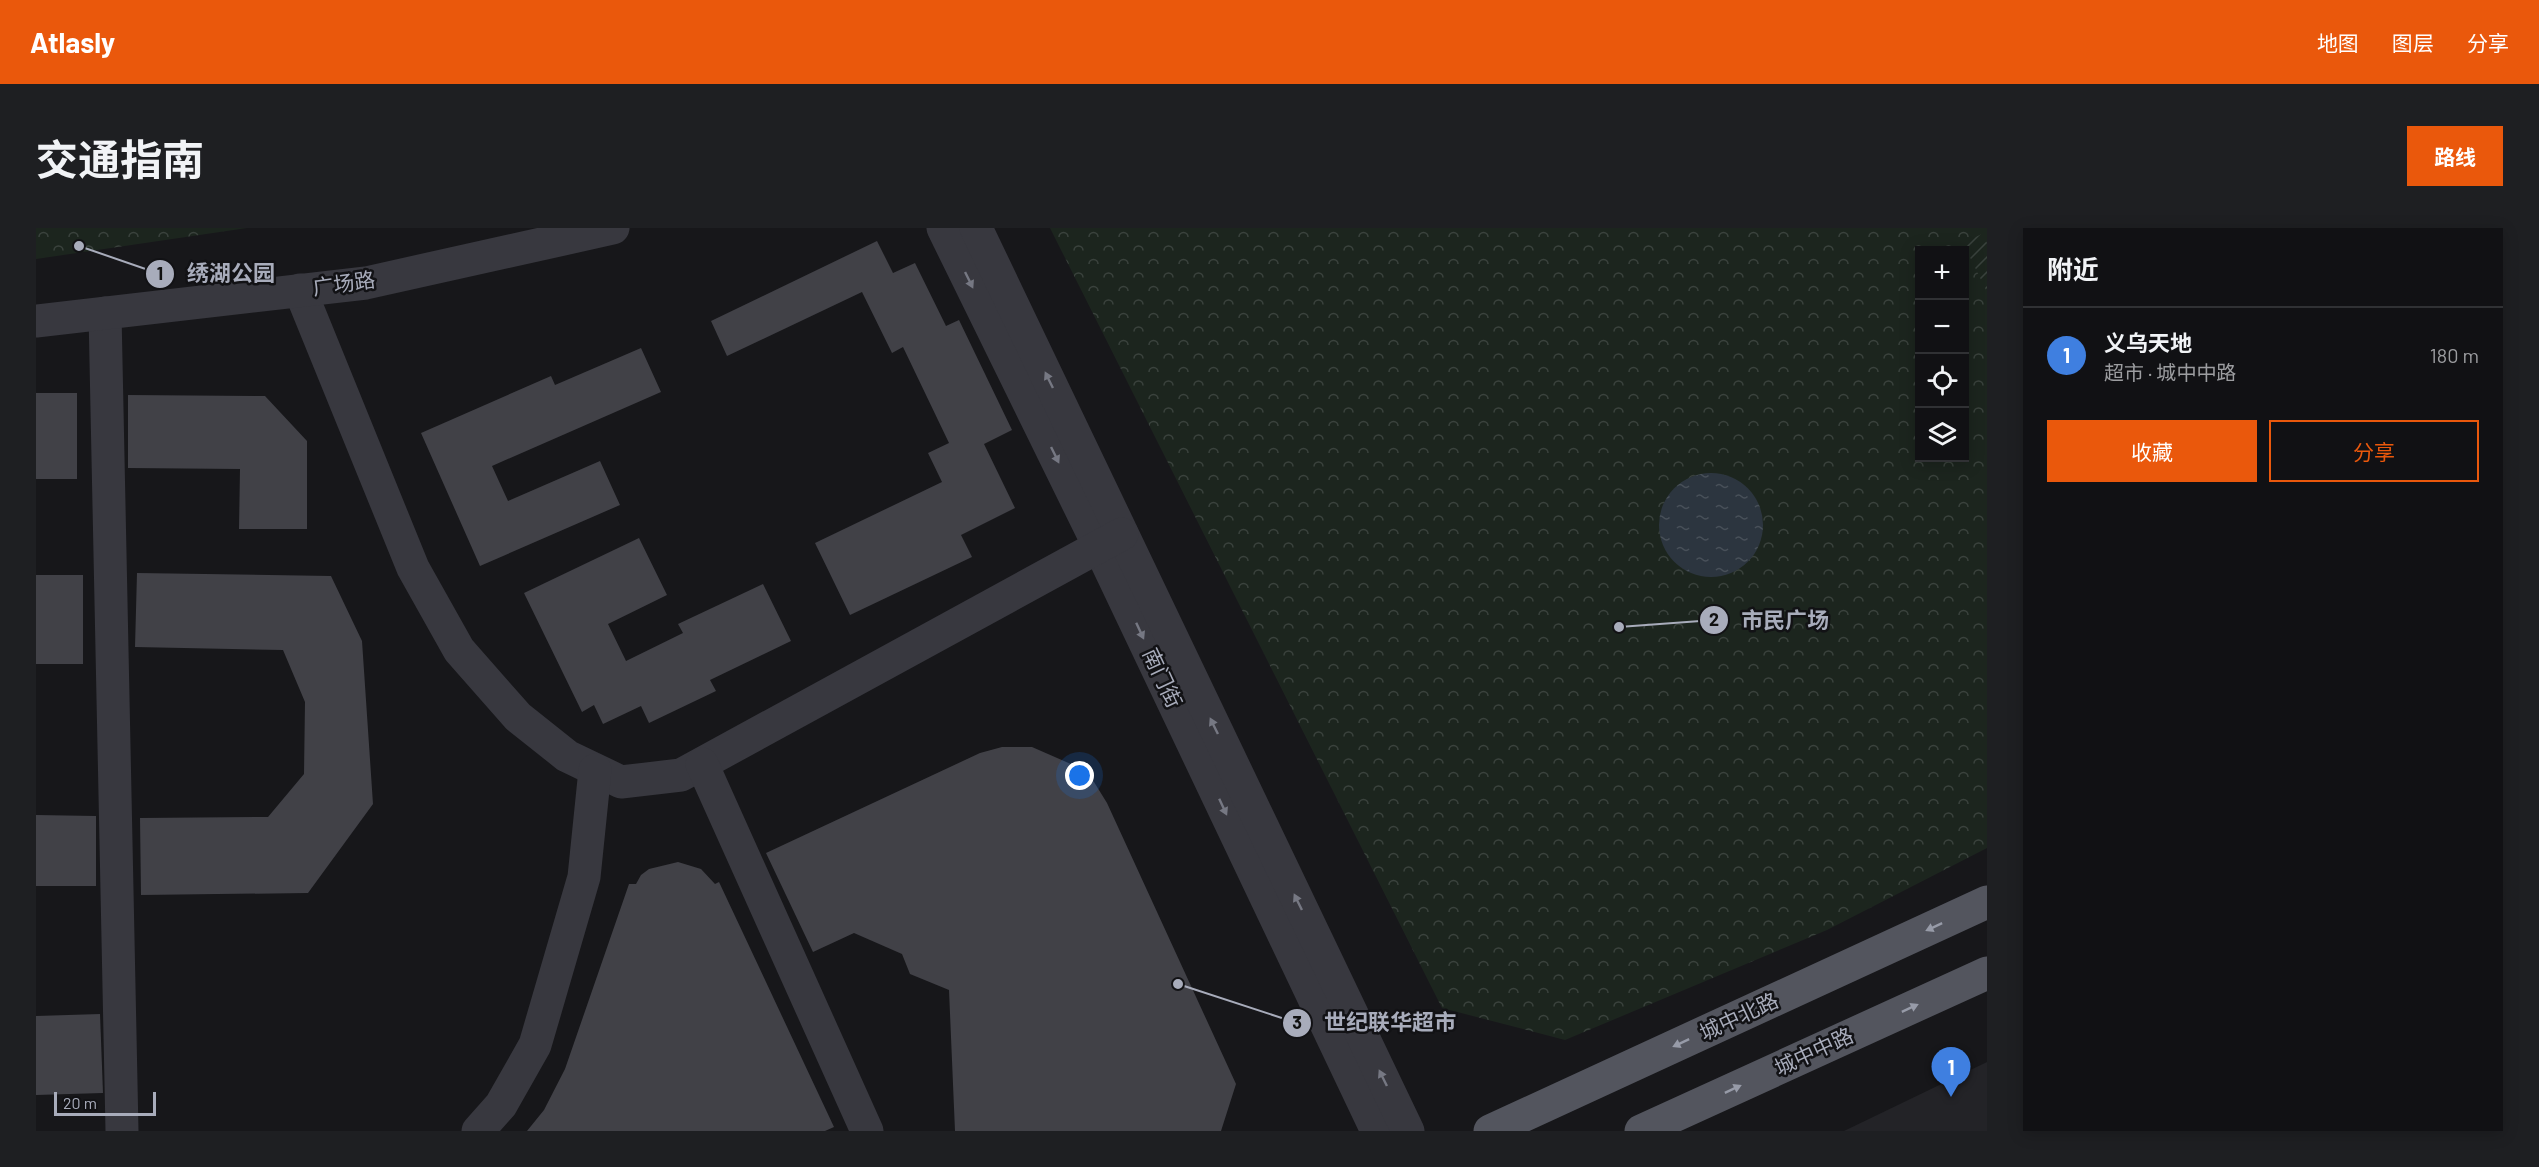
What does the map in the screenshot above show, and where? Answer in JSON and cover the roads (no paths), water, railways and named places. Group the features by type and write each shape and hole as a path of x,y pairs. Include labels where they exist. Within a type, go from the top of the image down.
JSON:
{"main road":[{"name":"城中北路","path":"1490,1131 1987,902"},
{"name":"城中中路","path":"1641,1131 1987,973"}],"street":[{"name":"广场路","path":"36,321 366,283 613,228"},
{"name":"南门街","path":"943,228 1111,540 1408,1131"},
{"name":"南门街","path":"976,228 1111,540 1377,1131"},
{"path":"300,290 413,568 459,650 518,717 567,756 621,782 681,775 1111,540"},
{"path":"105,313 122,1131"},
{"path":"702,764 867,1131"},
{"path":"478,1131 501,1105 535,1045 584,877 595,770"}],"water":[{"path":"1711,473 1731,477 1748,488 1759,505 1763,525 1759,545 1748,562 1731,573 1711,577 1691,573 1674,562 1663,545 1659,525 1663,505 1674,488 1691,477"}],"place":[{"name":"绣湖公园","path":"79,246"},
{"name":"市民广场","path":"1619,627"},
{"name":"世纪联华超市","path":"1178,984"},
{"name":"义乌天地","path":"1951,1097"}]}
